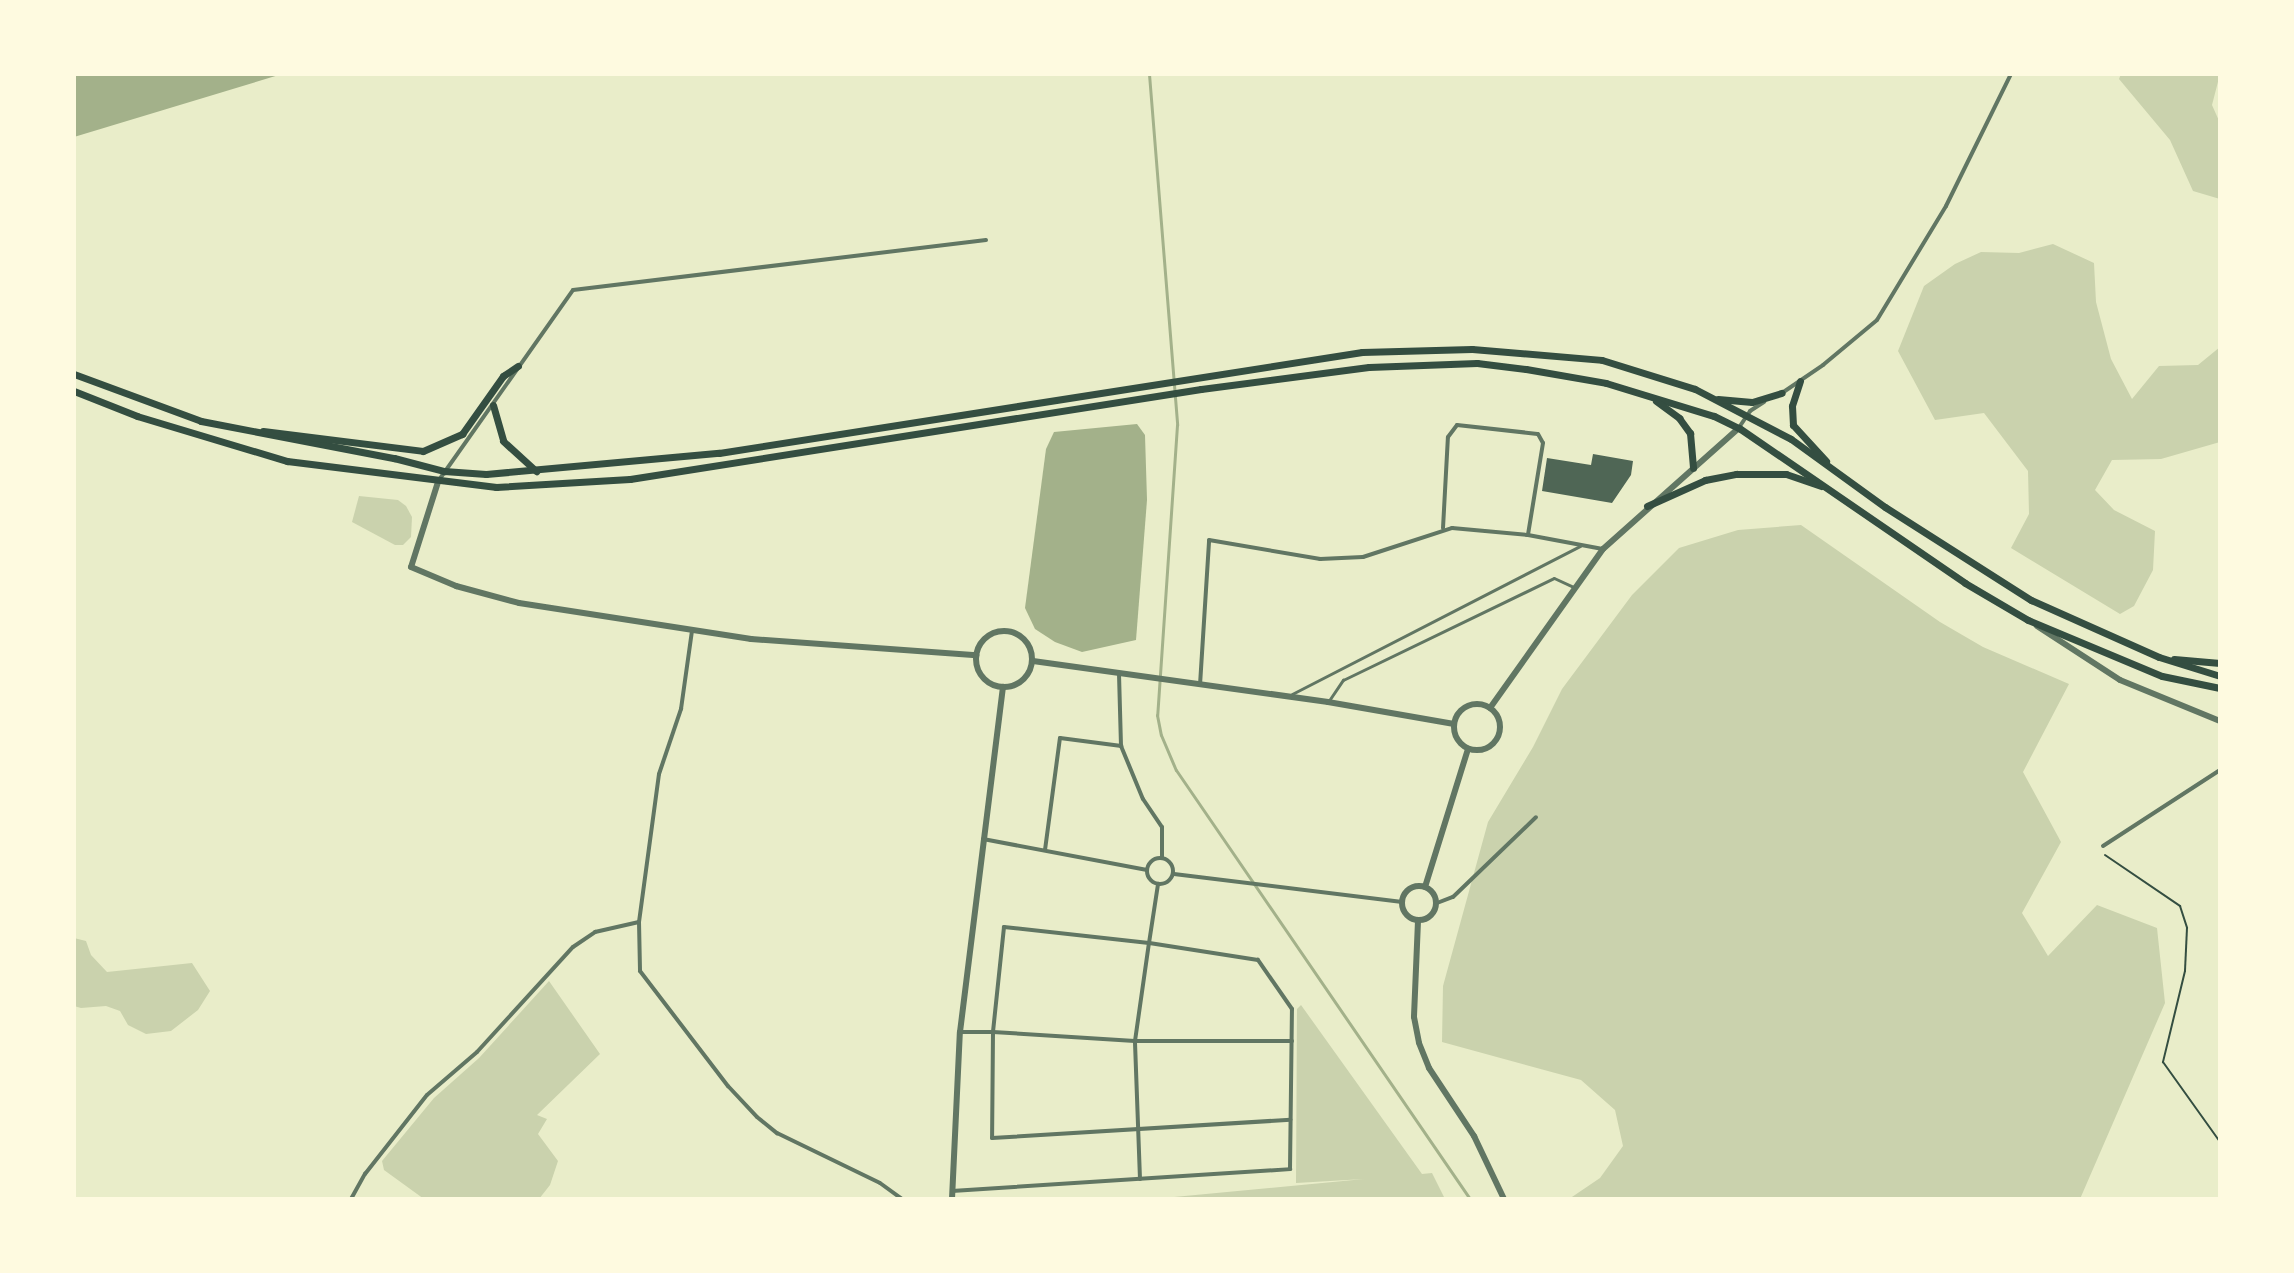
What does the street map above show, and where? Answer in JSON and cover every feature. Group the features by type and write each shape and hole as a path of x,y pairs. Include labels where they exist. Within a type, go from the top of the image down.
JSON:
{"main road":[{"path":"74,374 201,421 241,430 394,458 444,471 537,472 719,453 1362,352 1472,349 1602,360 1714,398 1791,439 2031,600 2159,657 2220,676"},
{"path":"74,391 137,416 287,461 496,487 630,479 1201,389 1369,367 1477,363 1606,383 1714,416 1739,428 1965,583 2028,620 2162,676 2220,688"},
{"path":"241,430 281,431 362,445 423,451 462,434 503,376 518,366"},
{"path":"1800,381 1792,406 1793,425 1833,469"},
{"path":"1714,398 1752,402 1782,393"},
{"path":"1651,397 1679,418 1690,433 1693,468"},
{"path":"493,405 503,441 537,472"},
{"path":"1647,506 1705,480 1736,474 1786,474 1831,489"},
{"path":"2159,657 2220,663"}],"street":[{"path":"1490,708 1603,549 1647,506 1739,428 1747,415 1800,381 1877,320 1946,206 2011,74"},
{"path":"976,655 896,647 812,646 692,631 519,603 456,586 411,567 444,471 573,290 986,240"},
{"path":"1443,528 1448,437 1457,425 1538,434 1543,443 1528,535"},
{"path":"1200,685 1209,540 1320,559 1348,558 1399,548 1443,528 1528,535 1603,549"},
{"path":"1289,697 1305,684 1557,561 1582,545"},
{"path":"1328,702 1343,680 1554,578 1575,589"},
{"path":"2028,620 2120,680 2220,721"},
{"path":"1006,630 1023,637 1033,661 1026,677 1003,687 994,685 980,673 976,655 984,639 1006,630"},
{"path":"692,631 681,709 659,774 639,922 640,971 728,1086 757,1117 777,1133 880,1183 902,1199"},
{"path":"1033,661 1328,702 1454,724"},
{"path":"1119,672 1121,746 1143,799 1162,827 1162,857"},
{"path":"952,1199 960,1032 1003,687"},
{"path":"1468,706 1490,708 1500,721 1499,735 1490,747 1468,749 1457,739 1454,724 1468,706"},
{"path":"1045,850 1060,738 1121,746"},
{"path":"1425,887 1468,749"},
{"path":"2103,846 2220,770"},
{"path":"1437,903 1433,893 1425,887 1410,889 1402,902 1405,912 1418,921 1429,918 1437,903 1453,897 1536,817"},
{"path":"983,839 1147,870"},
{"path":"1162,857 1172,865 1174,874 1169,881 1158,884 1149,879 1147,870 1153,859 1162,857"},
{"path":"1174,874 1402,902"},
{"path":"1140,1179 1135,1041 1158,884"},
{"path":"1418,921 1414,1017 1419,1043 1429,1068 1474,1136 1504,1199"},
{"path":"351,1199 365,1174 427,1095 477,1052 573,947 595,932 639,922"},
{"path":"952,1191 1290,1169 1292,1009 1258,960 1149,943 1004,927 993,1032 992,1138 1290,1120"},
{"path":"960,1032 1135,1041 1292,1041"}],"path":[{"path":"2103,846 2106,858 2180,906 2187,928 2185,971 2163,1062 2220,1142"}],"shaded area":[{"path":"74,74 282,74 74,137"},
{"path":"2121,74 2220,74 2212,105 2220,123 2220,199 2193,191 2170,140 2119,79"},
{"path":"2053,244 2094,263 2096,302 2111,359 2132,399 2159,366 2198,365 2220,347 2220,442 2161,459 2112,460 2095,490 2114,510 2155,531 2153,570 2134,606 2120,614 2011,548 2029,514 2028,471 1984,413 1935,420 1898,351 1924,286 1955,264 1981,252 2019,253"},
{"path":"1137,424 1145,435 1147,500 1136,640 1082,652 1055,642 1035,629 1025,608 1046,449 1054,432"},
{"path":"359,496 398,500 406,506 412,517 411,537 403,545 395,545 352,522"},
{"path":"1801,525 1940,622 1983,647 2069,684 2023,772 2061,842 2022,913 2048,956 2097,905 2157,928 2165,1003 2080,1199 1569,1199 1600,1178 1623,1146 1615,1110 1581,1080 1442,1042 1443,986 1488,822 1533,747 1562,689 1632,595 1679,548 1738,530"},
{"path":"74,938 86,941 91,955 107,972 192,963 210,991 198,1010 171,1031 146,1034 128,1025 120,1011 106,1006 74,1006"},
{"path":"549,981 600,1054 537,1115 547,1119 538,1134 558,1161 550,1185 539,1199 424,1199 384,1170 382,1161 434,1098 479,1058"},
{"path":"1301,1005 1422,1174 1432,1173 1445,1199 1153,1199 1364,1179 1296,1183 1297,1009"}],"building":[{"path":"1593,454 1633,461 1631,475 1612,503 1542,491 1547,458 1591,465"}],"waterway":[{"path":"1149,74 1177,425 1157,715 1161,735 1176,770 1470,1199"}]}
